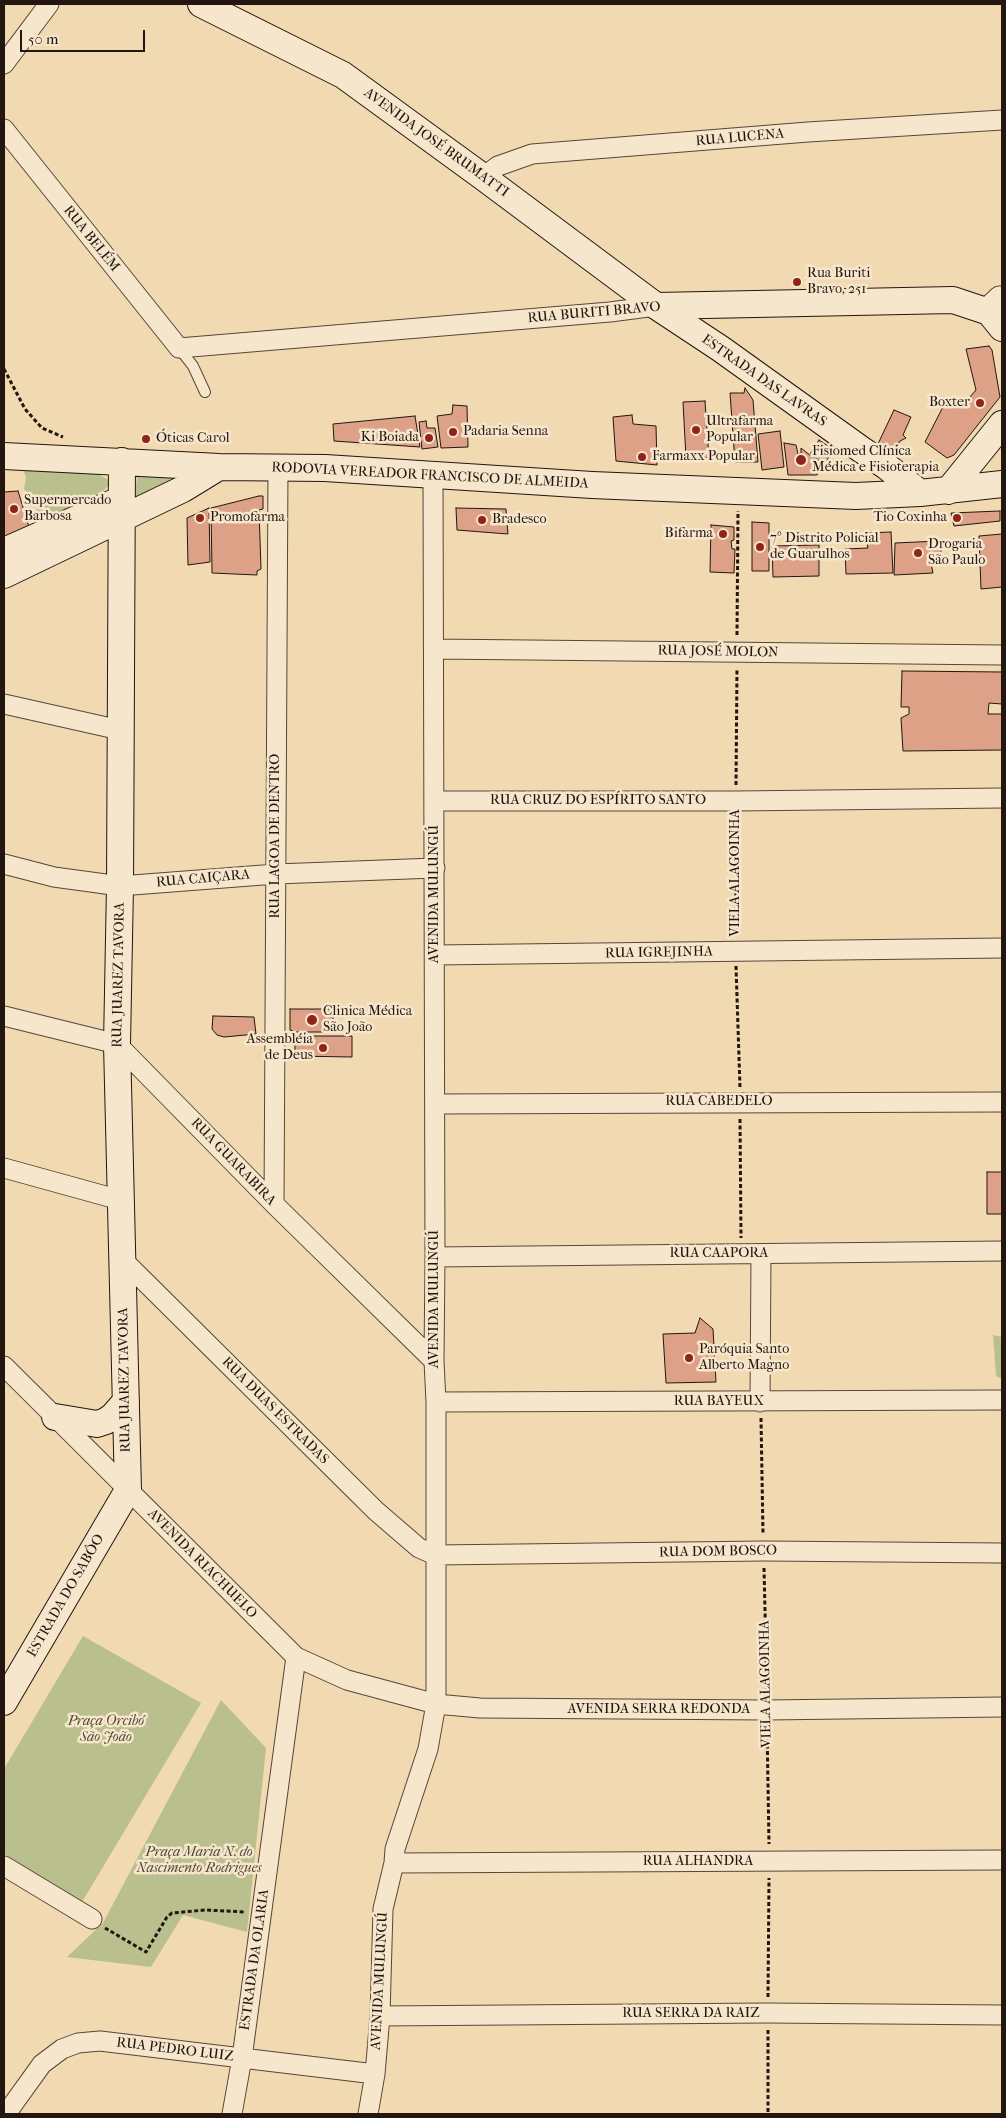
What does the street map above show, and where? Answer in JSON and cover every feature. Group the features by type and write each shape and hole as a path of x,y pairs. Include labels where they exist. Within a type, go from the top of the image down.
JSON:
{"main road":[{"name":"AVENIDA JOSÉ BRUMATTI","path":"202,4 343,75 656,306"},
{"name":"RUA BURITI BRAVO","path":"656,306 953,300 996,311"},
{"path":"721,349 718,338 722,323 729,316 748,305"},
{"name":"ESTRADA DAS LAVRAS","path":"656,306 721,349 886,466 920,493"},
{"path":"948,491 1002,424"},
{"path":"856,496 862,474 862,450"},
{"name":"RODOVIA VEREADOR FRANCISCO DE ALMEIDA","path":"4,456 219,467 278,467 738,493 856,496 920,493"},
{"name":"RUA JUAREZ TAVORA","path":"122,461 120,886 117,1044 128,1490"},
{"path":"4,551 183,489 219,467"},
{"path":"920,493 1002,484"},
{"path":"4,575 122,509"},
{"path":"55,1417 98,1424 113,1416 126,1401"},
{"name":"ESTRADA DO SABÔO","path":"4,1702 128,1490"}],"street":[{"path":"4,64 49,4"},
{"name":"RUA LUCENA","path":"483,177 498,166 532,154 808,132 1002,120"},
{"name":"RUA BELÉM","path":"4,129 179,348"},
{"name":"RUA BURITI BRAVO","path":"179,348 601,313 656,306"},
{"name":"RUA LAGOA DE DENTRO","path":"274,1204 278,467"},
{"name":"AVENIDA MULUNGÚ","path":"368,2114 375,2074 380,2016 383,1909 394,1864 395,1849 422,1772 428,1749 436,1704 434,1555 436,1402 434,1361 435,802 433,475"},
{"name":"RUA JOSÉ MOLON","path":"434,649 1002,655"},
{"path":"4,704 120,730"},
{"name":"RUA CRUZ DO ESPÍRITO SANTO","path":"435,802 1002,798"},
{"name":"RUA CAIÇARA","path":"4,864 54,877 120,886 276,874 435,868"},
{"name":"RUA IGREJINHA","path":"435,955 1002,948"},
{"path":"4,1016 117,1044"},
{"name":"RUA GUARABIRA","path":"117,1044 274,1204 434,1361"},
{"name":"RUA CABEDELO","path":"435,1104 1002,1102"},
{"path":"4,1168 120,1200"},
{"name":"RUA CAAPORA","path":"435,1257 1002,1251"},
{"path":"760,1402 761,1254"},
{"name":"RUA DUAS ESTRADAS","path":"122,1259 376,1511 419,1548 434,1555"},
{"name":"AVENIDA RIACHUELO","path":"4,1366 296,1657 347,1680 436,1704"},
{"name":"RUA BAYEUX","path":"436,1402 1002,1400"},
{"name":"RUA DOM BOSCO","path":"434,1555 764,1551 1002,1553"},
{"name":"ESTRADA DA OLARIA","path":"232,2114 242,2058 296,1657"},
{"name":"AVENIDA SERRA REDONDA","path":"436,1704 480,1708 767,1710 1002,1707"},
{"name":"RUA ALHANDRA","path":"394,1864 1002,1860"},
{"path":"4,1866 92,1919"},
{"name":"RUA SERRA DA RAIZ","path":"380,2016 768,2013 1002,2015"},
{"name":"RUA PEDRO LUIZ","path":"6,2114 42,2064 62,2049 78,2043 100,2041 375,2074"}],"lane":[{"path":"179,348 194,366 205,392"}],"path":[{"path":"4,369 25,409 42,428 66,438"},
{"name":"VIELA ALAGOINHA","path":"738,493 736,952 740,1102 741,1253"},
{"name":"VIELA ALAGOINHA","path":"760,1402 769,1862 768,2114"},
{"path":"92,1919 146,1952 167,1917 172,1913 205,1910 261,1912"}],"green space":[{"path":"22,468 93,472 109,480 109,485 103,491 40,522 35,501 24,489 26,477"},
{"path":"137,476 175,478 138,499 135,495"},
{"path":"993,1335 1002,1337 1002,1379 996,1376"},
{"name":"Praça Orcibó São João","path":"83,1636 201,1703 82,1902 4,1854 4,1769"},
{"name":"Praça Maria N. do Nascimento Rodrigues","path":"221,1700 266,1748 247,1932 183,1915 151,1967 67,1957 103,1923"}],"building":[{"name":"Boxter","path":"989,346 992,350 1000,397 954,455 947,458 925,442 947,399 962,406 976,390 966,349"},
{"path":"745,388 753,400 758,462 735,462 730,393 744,393"},
{"name":"Ultrafarma Popular","path":"705,401 709,458 686,458 683,402"},
{"name":"Padaria Senna","path":"453,405 467,406 468,447 441,448 437,416 452,414"},
{"path":"894,410 911,417 903,435 906,438 900,441 894,451 886,452 877,446"},
{"path":"632,415 633,424 656,426 657,465 616,461 613,417"},
{"path":"415,416 420,447 334,441 333,424"},
{"name":"Ki Boiada","path":"426,421 427,428 435,428 438,447 422,449 419,422"},
{"path":"780,431 784,467 762,470 758,434"},
{"path":"819,440 834,450 824,464 810,454"},
{"name":"Fisiomed Clínica Médica e Fisioterapia","path":"784,443 796,445 798,454 801,454 801,448 822,465 817,475 788,475"},
{"name":"Supermercado Barbosa","path":"18,491 29,527 4,537 4,492"},
{"path":"263,496 263,509 259,510 261,569 257,571 257,575 212,573 211,508"},
{"path":"209,508 210,562 188,565 187,518"},
{"name":"Bradesco","path":"456,508 506,509 508,534 457,530"},
{"path":"1000,511 1000,521 954,526 951,513"},
{"name":"7º Distrito Policial de Guarulhos","path":"752,522 769,523 769,571 752,571"},
{"path":"711,525 734,527 734,540 731,541 732,549 735,549 734,573 710,572"},
{"path":"891,532 893,573 846,574 845,549 868,548 865,533"},
{"path":"1002,534 1002,587 981,589 979,536"},
{"name":"Drogaria São Paulo","path":"940,541 942,562 931,563 933,573 894,575 895,543"},
{"path":"819,545 819,576 773,577 772,546"},
{"path":"902,671 1002,672 1002,704 989,703 988,714 1002,714 1002,750 903,751 901,718 909,714 909,707 901,707"},
{"name":"Clinica Médica São João","path":"290,1009 333,1009 333,1032 296,1032 290,1030"},
{"path":"213,1016 254,1017 256,1034 224,1037 217,1035 212,1029"},
{"name":"Assembléia de Deus","path":"303,1036 352,1036 352,1057 295,1056 295,1039"},
{"path":"987,1172 1002,1172 1002,1214 987,1214"},
{"name":"Paróquia Santo Alberto Magno","path":"700,1318 713,1329 716,1382 666,1383 663,1334 695,1333"}],"place":[{"name":"Rua Buriti Bravo, 251","path":"797,282"},
{"name":"Boxter","path":"980,403"},
{"name":"Ultrafarma Popular","path":"696,430"},
{"name":"Padaria Senna","path":"453,432"},
{"name":"Ki Boiada","path":"429,438"},
{"name":"Óticas Carol","path":"146,439"},
{"name":"Farmaxx Popular","path":"642,457"},
{"name":"Fisiomed Clínica Médica e Fisioterapia","path":"801,460"},
{"name":"Supermercado Barbosa","path":"14,509"},
{"name":"Promofarma","path":"200,518"},
{"name":"Tio Coxinha","path":"957,518"},
{"name":"Bradesco","path":"482,520"},
{"name":"Bifarma","path":"723,534"},
{"name":"7º Distrito Policial de Guarulhos","path":"760,547"},
{"name":"Drogaria São Paulo","path":"918,553"},
{"name":"Clinica Médica São João","path":"312,1020"},
{"name":"Assembléia de Deus","path":"323,1048"},
{"name":"Paróquia Santo Alberto Magno","path":"689,1358"}]}
